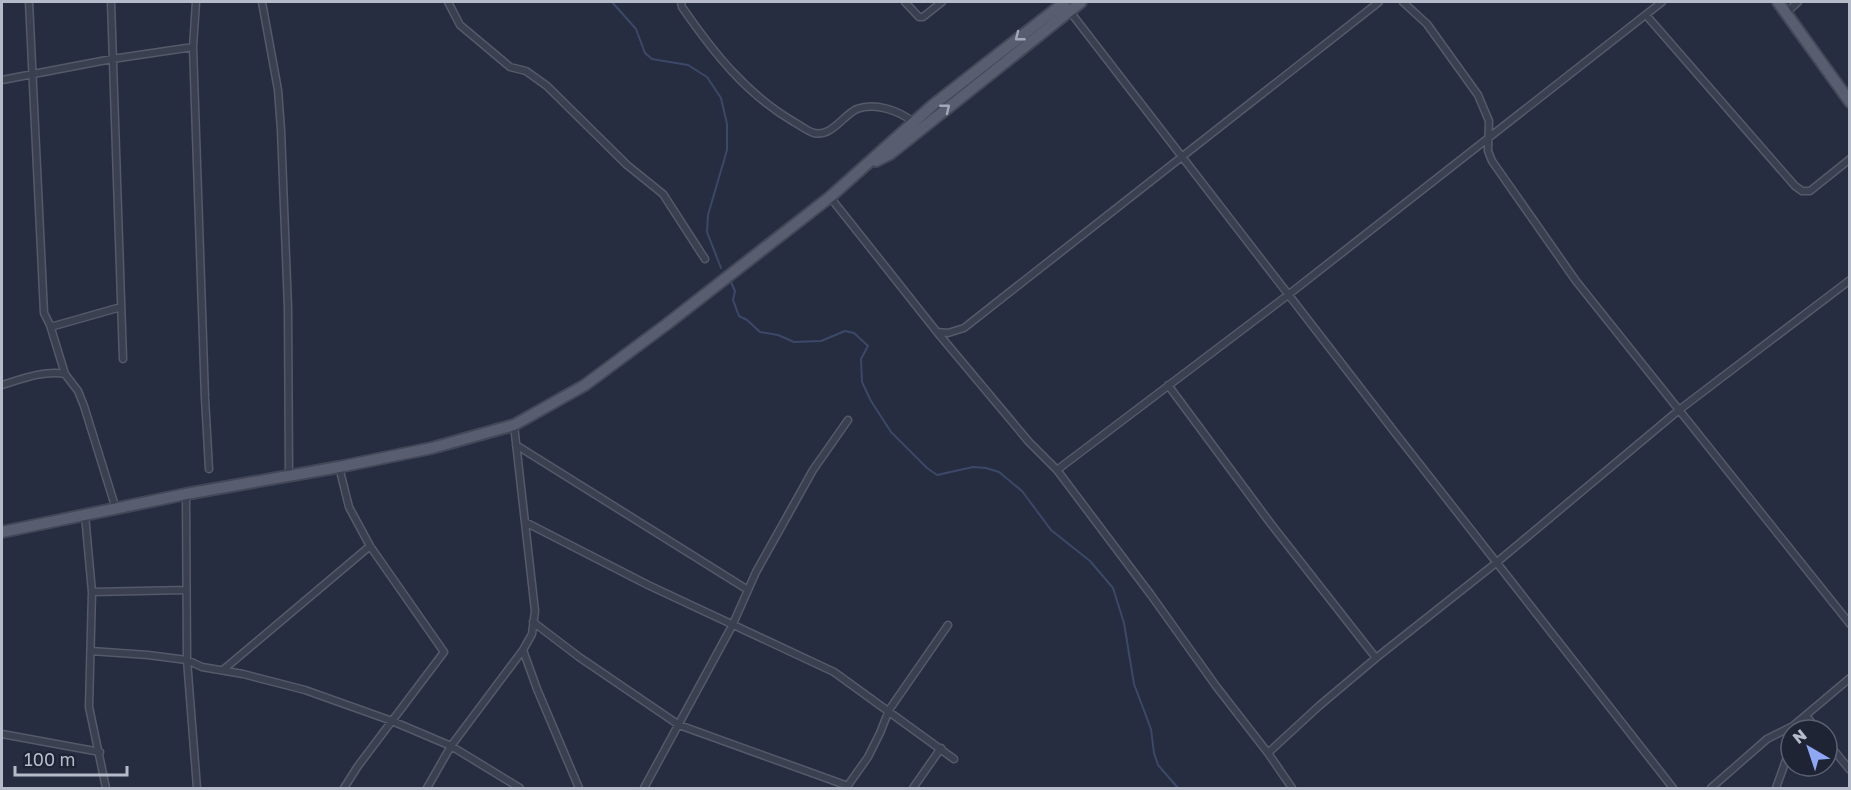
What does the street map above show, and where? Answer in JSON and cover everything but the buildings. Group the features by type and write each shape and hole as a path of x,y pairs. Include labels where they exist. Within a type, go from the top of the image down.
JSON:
{"main road":[{"path":"1778,2 1847,94"},
{"path":"2,532 186,494 432,448 514,425 585,385 830,197 914,122 1072,4"},
{"path":"865,167 890,154 1072,4"}],"street":[{"path":"30,2 44,313 65,374 78,391 84,406 116,509"},
{"path":"111,2 123,359"},
{"path":"196,2 193,47 202,341 209,469"},
{"path":"262,2 278,90 281,130 288,308 289,476"},
{"path":"448,2 460,25 510,67 526,71 546,86 627,165 663,194 705,259"},
{"path":"681,2 682,7 713,51 733,73 781,114 815,133 823,133 859,108 896,111 914,122"},
{"path":"905,2 919,17 923,17 942,2"},
{"path":"937,332 948,333 964,328 1379,2"},
{"path":"1403,2 1437,35 1478,95 1489,121 1488,151 1496,168 1576,281 1849,624"},
{"path":"1057,470 1288,295 1662,2"},
{"path":"1786,13 1798,2"},
{"path":"1072,4 1182,157 1672,789"},
{"path":"1646,15 1795,186 1802,191 1810,191 1850,159"},
{"path":"2,80 112,59 193,47"},
{"path":"830,197 937,332 1029,442 1057,470 1268,753 1292,789"},
{"path":"1268,753 1376,658 1496,563 1679,410 1850,280"},
{"path":"50,325 54,326 121,307"},
{"path":"2,385 36,375 57,372 65,374"},
{"path":"1168,385 1271,524 1376,658"},
{"path":"644,789 732,626 756,572 813,470 848,420"},
{"path":"427,789 451,746 523,650 532,634 535,611 514,425"},
{"path":"516,445 748,590"},
{"path":"339,467 349,507 370,546 444,652 357,766 344,789"},
{"path":"186,494 187,660 197,789"},
{"path":"86,515 92,592 89,707 106,789"},
{"path":"525,522 732,626 780,645 834,672 954,759"},
{"path":"223,670 370,546"},
{"path":"92,592 186,590"},
{"path":"533,622 579,657 679,724 847,787 868,757 889,710 948,625"},
{"path":"523,650 537,690 579,789"},
{"path":"91,651 187,660 202,667 305,690 392,721 451,746 520,789"},
{"path":"1806,716 1850,678"},
{"path":"2,734 100,752"},
{"path":"1711,789 1767,739 1779,734"},
{"path":"913,789 941,748"},
{"path":"1839,757 1850,770"}],"waterway":[{"path":"612,2 636,29 645,53 652,59 688,65 707,77 721,98 727,124 727,150 708,215 707,232 721,268"},
{"path":"730,280 735,291 733,300 739,316 760,332 778,335 794,342 821,341 845,331 854,333 868,346 861,359 862,382 871,401 891,432 927,468 937,475 973,467 999,472 1022,491 1051,530 1090,561 1113,588 1124,623 1134,684 1151,729 1154,753 1158,765 1178,788"}]}
